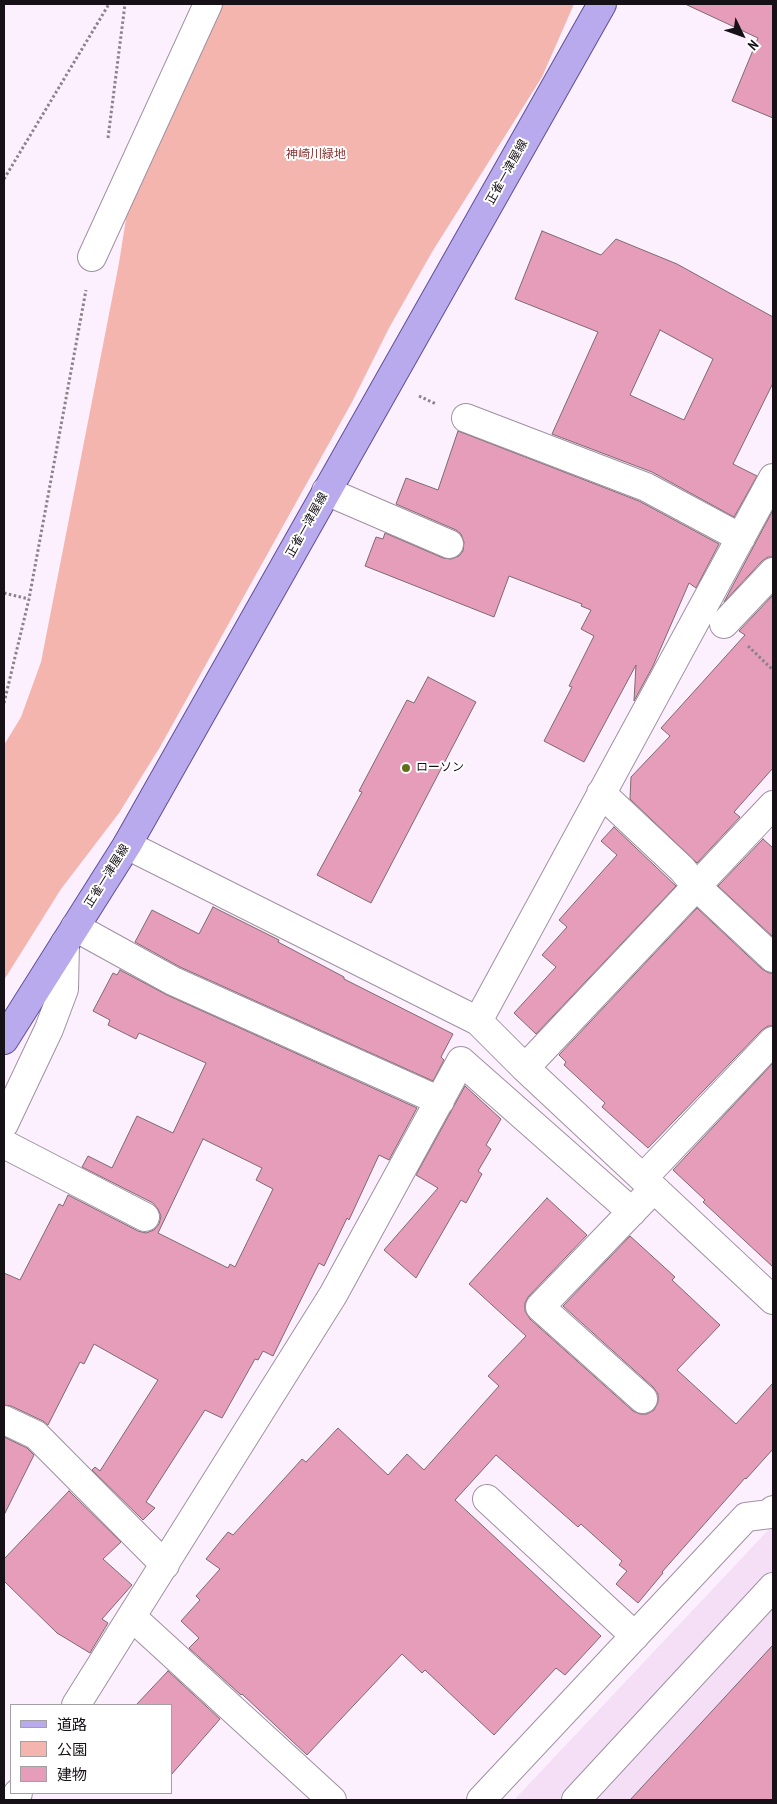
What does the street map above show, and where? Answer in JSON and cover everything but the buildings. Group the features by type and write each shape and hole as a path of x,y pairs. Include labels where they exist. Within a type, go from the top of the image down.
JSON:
{"main road":[{"name":"正雀一津屋線","path":"4,1040 127,845 602,4"}],"street":[{"path":"92,258 208,4"},
{"path":"466,418 646,487 741,538"},
{"path":"478,1021 772,482"},
{"path":"326,491 449,544"},
{"path":"724,624 773,572"},
{"path":"601,793 773,958"},
{"path":"526,1068 773,805"},
{"path":"127,845 478,1021 649,1183 769,1287"},
{"path":"4,1124 49,1029 64,989 70,935 440,1101"},
{"path":"643,1400 540,1307 632,1212 649,1183 773,1041"},
{"path":"77,1704 333,1295 462,1061 632,1212"},
{"path":"4,1144 145,1217"},
{"path":"4,1420 36,1435 165,1565"},
{"path":"487,1500 635,1636"},
{"path":"481,1800 746,1517 770,1514 773,1510"},
{"path":"576,1800 773,1587"},
{"path":"132,1617 332,1800"}],"path":[{"path":"4,180 109,4"},
{"path":"107,140 125,4"},
{"path":"4,703 29,599 92,258"},
{"path":"388,382 466,418"},
{"path":"4,593 29,599"}],"shaded area":[{"path":"773,1525 773,1800 514,1800"}],"green space":[{"name":"神崎川緑地","path":"223,4 574,4 542,77 432,252 389,328 352,402 160,747 119,813 61,889 4,980 4,745 21,717 41,662 119,263 131,187 197,61"}],"place":[{"name":"ローソン","path":"406,768"}]}
